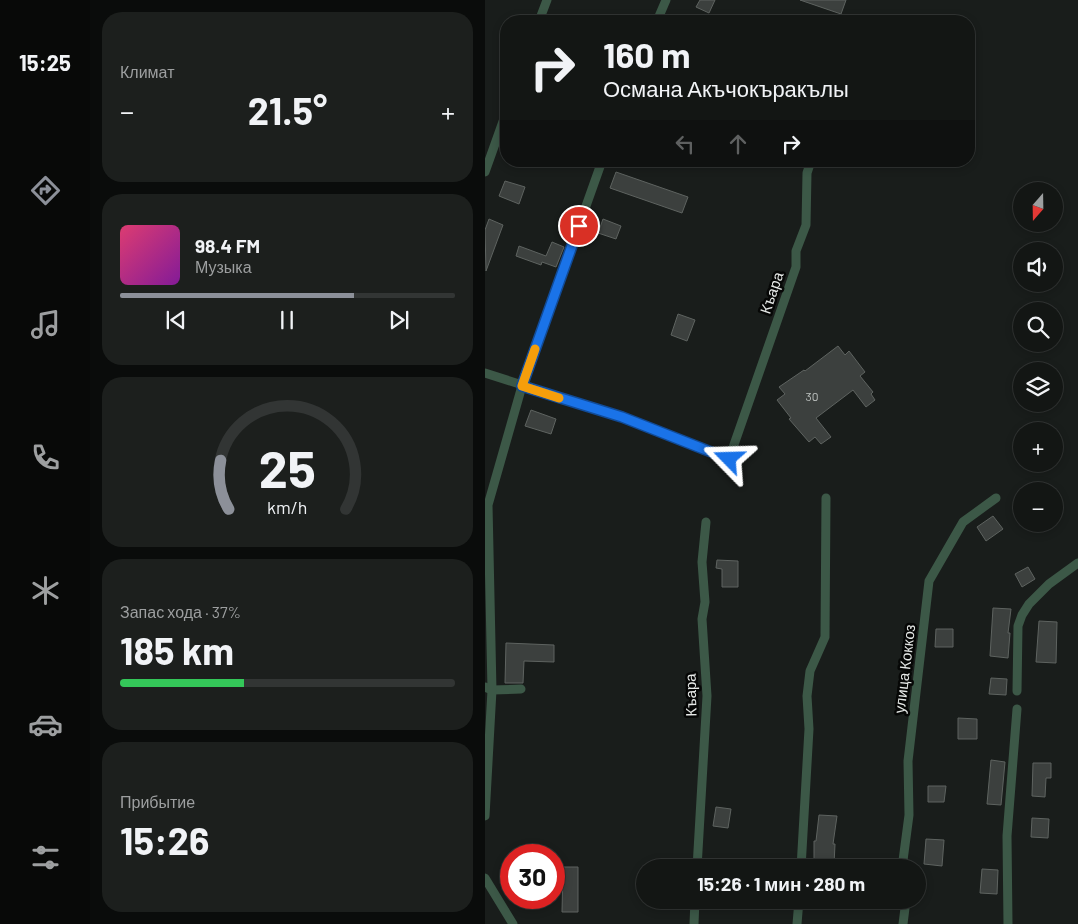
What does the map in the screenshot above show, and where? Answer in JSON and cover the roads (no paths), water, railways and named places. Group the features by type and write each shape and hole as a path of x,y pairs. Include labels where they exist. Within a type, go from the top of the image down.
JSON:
{"street":[{"path":"541,15 547,0"},
{"path":"660,15 667,0"},
{"path":"485,172 500,130"},
{"path":"485,816 489,688 487,505 522,386 600,167"},
{"name":"Къара","path":"522,386 622,417 729,459 796,267 796,251 806,225 806,181 810,167"},
{"path":"485,373 522,386"},
{"path":"802,859 809,729 807,696 810,671 825,638 826,498"},
{"name":"улица Коккоз","path":"903,859 909,815 907,761 929,581 963,522 996,498"},
{"name":"Къара","path":"698,859 707,696 702,619 705,602 702,562 705,522"},
{"path":"1017,691 1018,626 1022,615 1029,604 1049,584 1078,563"},
{"path":"489,688 521,689"},
{"path":"1008,924 1007,836 1017,709"},
{"path":"485,878 513,924"},
{"path":"694,924 695,909"},
{"path":"797,924 798,909"},
{"path":"903,924 904,909"}]}
